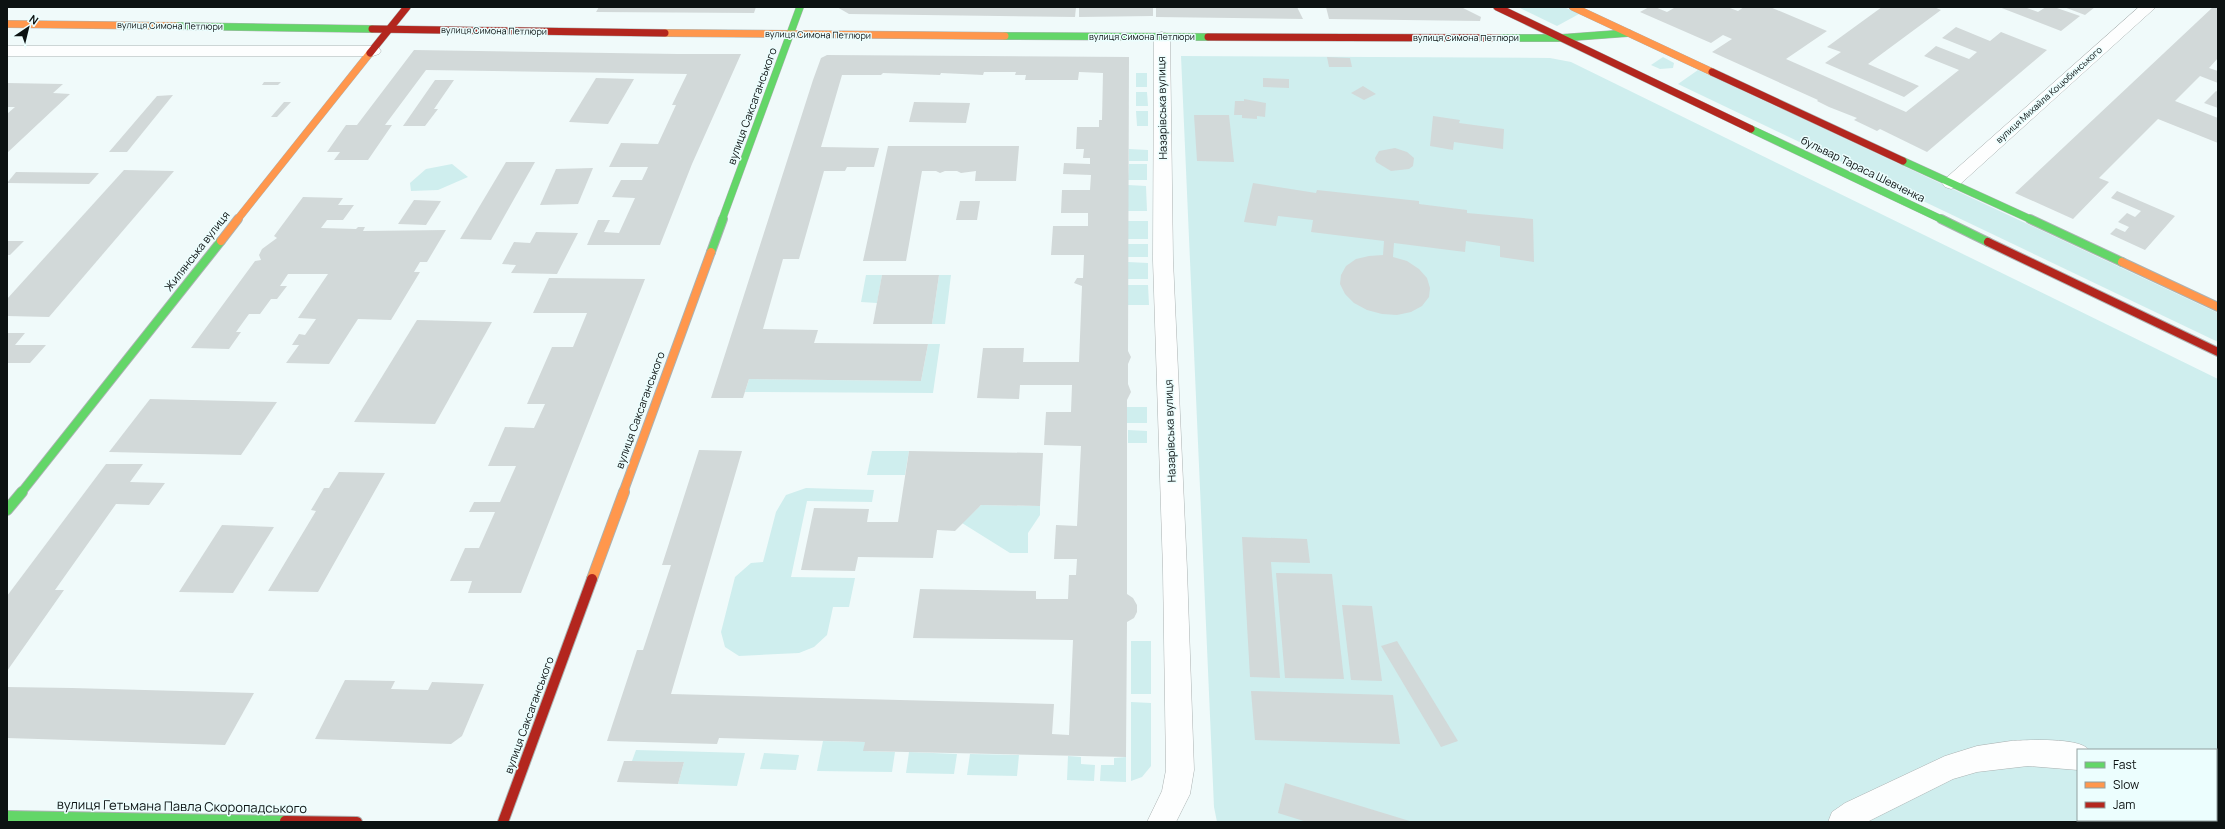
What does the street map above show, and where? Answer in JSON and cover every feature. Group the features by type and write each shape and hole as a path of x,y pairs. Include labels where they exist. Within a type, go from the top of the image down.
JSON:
{"main road":[{"name":"Жилянська вулиця","path":"7,510 407,7"},
{"name":"вулиця Саксаганського","path":"503,822 800,7"},
{"name":"бульвар Тараса Шевченка","path":"1497,7 2218,352"},
{"path":"1573,7 2218,307"},
{"name":"вулиця Симона Петлюри","path":"7,24 791,35 1561,38 1628,33"},
{"name":"вулиця Гетьмана Павла Скоропадського","path":"7,816 358,822"}],"street":[{"name":"вулиця Михайла Коцюбинського","path":"1951,183 2148,7"},
{"name":"Назарівська вулиця","path":"1161,822 1176,794 1180,770 1175,570 1163,260 1162,37"},
{"path":"7,51 373,51"},
{"path":"1842,822 1875,802 1946,769 2012,754 2036,753 2077,758"}],"shaded area":[{"path":"1518,7 1564,7 1579,14 1557,26"},
{"path":"1181,56 1550,58 1571,62 2218,379 2218,822 1217,822 1214,807"},
{"path":"1663,57 1674,63 1673,68 1660,69 1651,65"},
{"path":"1698,70 2218,313 2218,342 1678,84"},
{"path":"1136,73 1147,73 1147,87 1136,87"},
{"path":"1136,92 1147,92 1148,106 1136,106"},
{"path":"1136,111 1148,111 1148,126 1137,126"},
{"path":"1129,149 1148,150 1148,161 1129,161"},
{"path":"452,164 468,177 438,190 411,191 410,183 426,169"},
{"path":"1129,164 1147,164 1147,180 1128,180"},
{"path":"1128,185 1146,186 1147,211 1128,211"},
{"path":"1128,221 1148,221 1148,239 1128,239"},
{"path":"1128,244 1148,244 1148,257 1128,257"},
{"path":"1128,262 1148,263 1148,279 1128,279"},
{"path":"866,275 882,275 877,303 861,302"},
{"path":"939,275 951,275 945,324 932,324"},
{"path":"1128,285 1148,285 1149,305 1128,305"},
{"path":"928,344 940,344 933,393 745,392 749,379 921,381"},
{"path":"1127,407 1147,407 1147,423 1127,423"},
{"path":"1128,430 1147,431 1147,443 1128,443"},
{"path":"872,451 909,451 905,475 867,475"},
{"path":"806,488 874,490 872,502 807,501 791,577 855,578 849,607 833,607 827,635 814,647 799,653 739,656 725,647 721,632 735,577 751,563 763,562 776,512 786,495"},
{"path":"981,505 1040,506 1040,515 1028,533 1028,553 1010,553 962,523"},
{"path":"1131,641 1151,641 1151,694 1131,694"},
{"path":"1131,702 1151,703 1151,766 1142,777 1131,781"},
{"path":"823,741 865,742 864,751 895,752 892,772 817,771"},
{"path":"636,750 745,753 737,786 678,784 684,762 632,761"},
{"path":"909,752 957,754 954,774 906,773"},
{"path":"764,753 799,755 796,770 760,769"},
{"path":"970,754 1019,755 1017,776 967,775"},
{"path":"1068,756 1081,757 1081,764 1095,765 1094,781 1067,780"},
{"path":"1126,757 1126,782 1100,781 1101,765 1114,765 1114,758"}],"building":[{"path":"599,7 756,7 754,13 596,12"},
{"path":"837,7 1076,7 1075,17 849,14"},
{"path":"1079,7 1153,7 1153,16 1079,17"},
{"path":"1156,7 1297,7 1303,19 1156,17"},
{"path":"1326,7 1461,7 1481,17 1480,21 1329,19"},
{"path":"1649,7 1655,7 1667,12 1674,8 1672,7 1727,7 1738,11 1744,7 1770,7 1827,31 1786,59 1906,112 1959,70 1924,56 1936,46 1969,59 1977,52 1942,38 1956,27 1990,41 2001,32 2047,50 1927,152 1880,129 1877,131 1854,120 1857,118 1829,107 1817,101 1818,100 1712,52 1732,39 1723,35 1711,43 1640,12"},
{"path":"1882,7 1934,7 1941,10 1868,64 1919,86 1904,97 1825,63 1841,52 1827,47"},
{"path":"1999,7 2024,7 2038,12 2046,7 2054,7 2080,16 2061,31"},
{"path":"2064,7 2095,7 2085,15"},
{"path":"2213,7 2218,7 2218,58 2209,68 2218,71 2218,83 2200,76 2175,101 2218,118 2218,143 2158,119 2099,178 2109,182 2073,219 2015,193"},
{"path":"414,50 741,54 692,164 660,245 587,245 598,220 610,220 604,232 619,233 635,198 612,197 621,180 642,180 648,167 609,167 621,143 658,144 676,105 672,105 687,74 426,70 385,125 392,125 368,160 334,160 340,152 327,152 346,125 357,125"},
{"path":"827,55 1129,57 1128,351 1131,357 1128,364 1128,384 1131,392 1127,400 1127,594 1133,598 1137,605 1137,612 1134,618 1127,622 1126,757 863,751 865,742 719,738 717,744 607,741 637,650 643,650 671,565 662,565 699,450 742,451 671,694 1054,704 1052,734 1069,735 1073,640 913,638 920,589 1036,591 1036,599 1068,599 1069,575 1076,575 1077,559 1054,559 1056,525 1077,526 1081,446 1044,445 1046,412 1071,412 1072,385 1020,385 1019,399 977,398 983,348 1024,348 1023,362 1079,362 1082,286 1074,283 1077,278 1083,278 1084,255 1051,255 1053,226 1088,226 1088,213 1061,213 1062,190 1090,190 1091,175 1063,174 1064,163 1090,164 1090,158 1083,158 1084,149 1076,149 1077,127 1099,127 1099,120 1102,120 1103,73 1079,72 1078,80 1025,80 1026,75 1015,75 1016,72 984,72 983,75 883,73 881,75 842,75 821,147 879,148 874,167 847,167 845,171 824,171 799,259 783,259 763,329 818,330 814,343 928,344 921,381 749,379 743,398 711,398 813,80 821,58"},
{"path":"1327,57 1350,58 1352,67 1329,67"},
{"path":"596,78 634,79 608,124 569,122"},
{"path":"1263,78 1289,79 1289,88 1263,87"},
{"path":"435,80 454,80 434,109 438,109 425,126 403,126"},
{"path":"264,82 281,82 278,85 262,85"},
{"path":"7,83 63,84 53,93 70,94 7,153 7,114 15,107 7,107"},
{"path":"1363,86 1376,94 1364,100 1351,93"},
{"path":"2216,91 2218,92 2218,108 2204,103"},
{"path":"173,95 127,152 109,152 157,96"},
{"path":"1244,99 1266,103 1265,117 1257,116 1257,119 1242,118 1242,115 1234,115 1235,101 1244,101"},
{"path":"284,102 291,102 277,117 271,117"},
{"path":"914,102 970,103 966,123 909,122"},
{"path":"1194,115 1229,115 1234,162 1197,161"},
{"path":"1433,116 1460,120 1459,123 1504,129 1503,149 1454,142 1453,150 1430,146"},
{"path":"888,146 1019,146 1016,181 975,181 976,171 961,173 957,171 945,171 940,173 936,171 922,171 906,261 863,261"},
{"path":"1395,148 1407,152 1414,158 1413,166 1409,169 1391,171 1376,162 1375,158 1379,151"},
{"path":"506,162 535,162 491,240 460,239"},
{"path":"593,168 578,204 540,205 556,169"},
{"path":"124,170 174,171 49,317 7,316 7,299"},
{"path":"16,172 99,173 89,184 7,183"},
{"path":"1253,183 1316,193 1317,190 1419,201 1419,204 1467,210 1467,213 1533,219 1534,262 1500,257 1500,246 1466,241 1465,252 1394,243 1393,257 1407,261 1419,269 1427,278 1430,288 1429,297 1422,306 1411,312 1397,315 1382,314 1367,310 1354,303 1345,294 1340,284 1341,275 1346,266 1356,259 1383,255 1384,241 1311,232 1313,220 1278,216 1276,226 1244,222"},
{"path":"2117,191 2175,216 2145,250 2110,234 2116,228 2125,232 2129,227 2118,222 2127,213 2135,217 2141,211 2111,198"},
{"path":"303,197 343,198 338,205 354,205 343,220 327,220 321,228 356,229 358,227 365,227 363,231 446,230 427,262 420,262 414,272 420,272 391,320 358,319 329,364 286,363 299,345 292,345 299,334 305,335 316,319 298,318 328,274 288,274 280,286 287,286 277,299 271,299 260,314 249,314 236,332 241,332 229,349 191,348 255,261 261,260 259,255 262,249 277,238 274,236"},
{"path":"414,200 441,201 426,225 398,224"},
{"path":"960,201 980,201 977,220 956,220"},
{"path":"536,232 578,233 557,274 511,273 516,265 502,264 514,242 530,243"},
{"path":"7,241 24,241 10,255 7,255"},
{"path":"882,275 939,275 932,324 873,324"},
{"path":"549,278 645,279 521,593 468,593 472,581 450,581 465,548 479,548 495,512 469,512 474,502 500,502 516,466 488,466 505,427 534,428 545,404 527,404 552,347 573,347 587,313 533,313"},
{"path":"417,320 492,322 435,424 354,422"},
{"path":"7,333 25,333 15,345 46,345 30,363 7,363"},
{"path":"150,399 277,402 241,455 109,452"},
{"path":"909,451 1043,453 1040,506 981,505 955,531 937,530 933,558 858,557 855,571 801,570 814,508 869,509 867,522 898,522"},
{"path":"106,464 143,464 130,482 165,483 149,505 116,504 55,590 64,590 7,671 7,596"},
{"path":"339,472 385,473 318,592 268,591 316,511 311,510 324,488 329,488"},
{"path":"222,525 274,527 233,593 179,592"},
{"path":"1242,537 1307,539 1310,563 1271,562 1280,678 1250,677"},
{"path":"1276,573 1332,574 1344,679 1285,678"},
{"path":"1342,605 1372,606 1382,681 1351,680"},
{"path":"1397,641 1458,741 1441,747 1381,646"},
{"path":"345,680 395,681 391,689 428,690 432,682 484,684 462,736 451,744 315,739"},
{"path":"7,687 254,693 225,745 7,738"},
{"path":"1251,691 1393,695 1400,744 1255,740"},
{"path":"624,761 684,762 678,784 617,782"},
{"path":"1285,783 1413,822 1307,822 1278,813"}],"traffic: fast":[{"path":"711,252 800,7"},
{"path":"176,26 372,29"},
{"path":"1499,38 1561,38 1628,33"},
{"path":"1005,36 1208,37"},
{"path":"1751,129 1988,242"},
{"path":"1903,161 2122,262"},
{"path":"7,510 221,241"},
{"path":"7,816 285,821"}],"traffic: slow":[{"path":"1573,7 1712,72"},
{"path":"7,24 176,26"},
{"path":"665,33 1005,36"},
{"path":"221,241 370,53"},
{"path":"592,579 711,252"},
{"path":"2122,262 2218,307"}],"traffic: jam":[{"path":"370,53 407,7"},
{"path":"1497,7 1751,129"},
{"path":"372,29 665,33"},
{"path":"1208,37 1499,38"},
{"path":"1712,72 1903,161"},
{"path":"1988,242 2218,352"},
{"path":"503,822 592,579"},
{"path":"285,821 357,822"}]}
